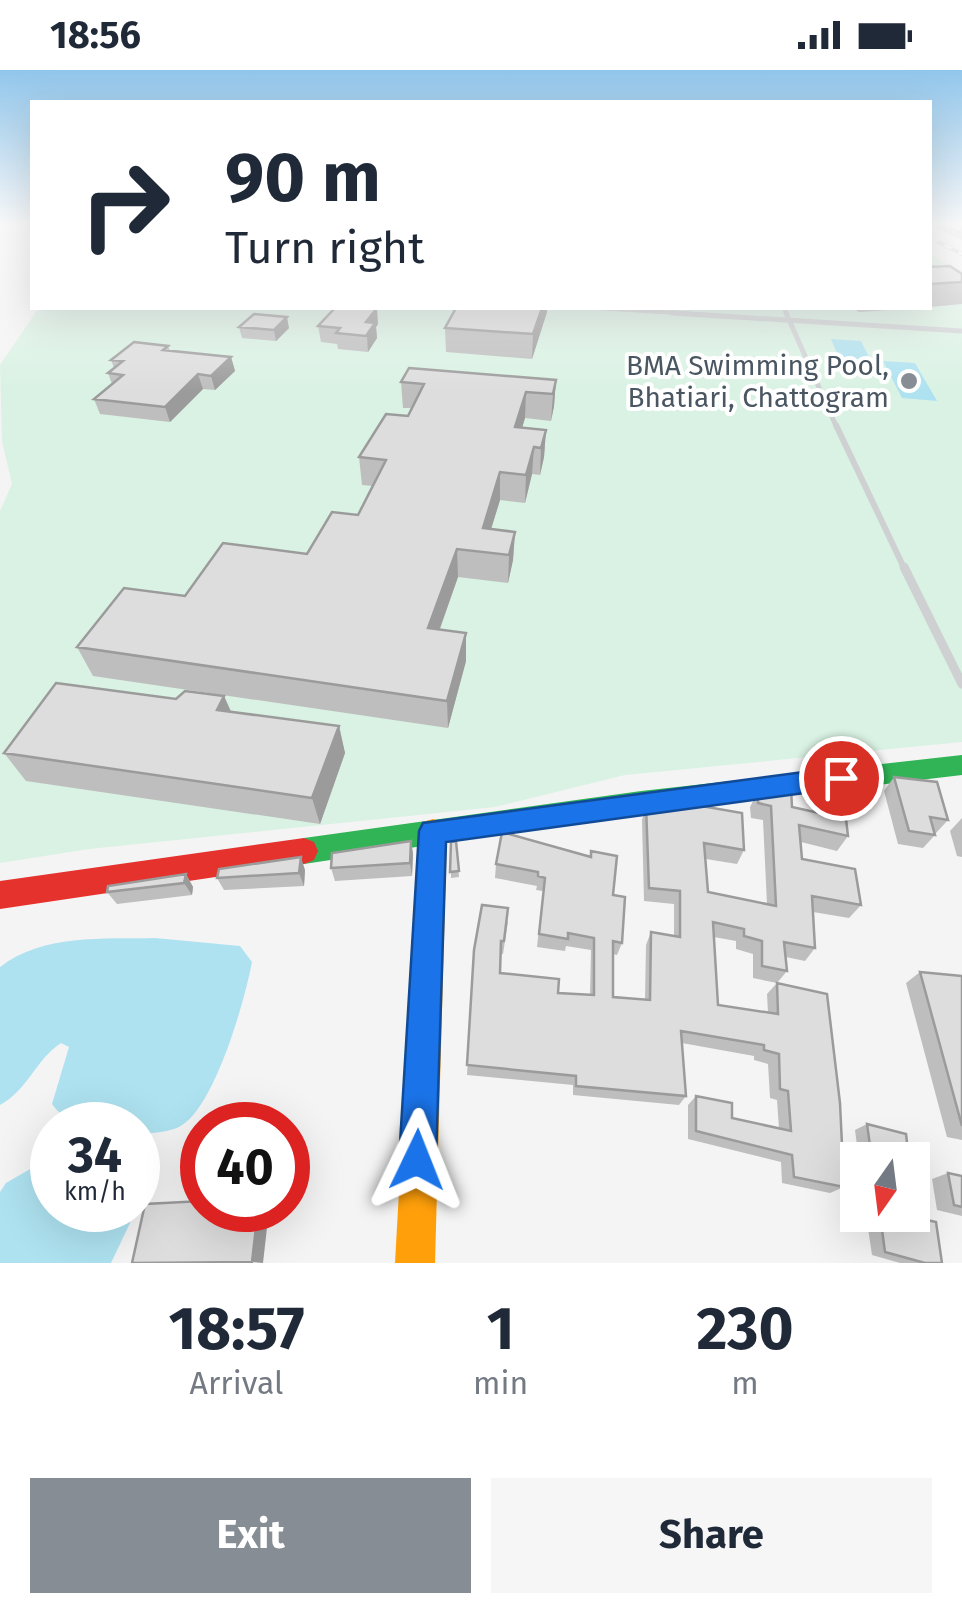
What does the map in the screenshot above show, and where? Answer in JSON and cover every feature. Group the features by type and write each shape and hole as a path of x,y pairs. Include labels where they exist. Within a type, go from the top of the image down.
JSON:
{"main road":[{"path":"0,895 659,800 962,765"},
{"path":"415,1263 433,831"}],"lane":[{"path":"629,310 962,332"},
{"path":"785,310 858,476 962,684"}],"green space":[{"path":"932,281 962,281 962,742 625,775 495,807 89,849 0,863 0,511 12,484 2,441 0,365 36,312 932,310"}],"water":[{"path":"831,339 861,341 878,375 845,373"},
{"name":"BMA Swimming Pool, Bhatiari, Chattogram","path":"883,361 915,363 937,401 902,398"},
{"path":"155,938 240,946 252,962 243,1001 216,1077 202,1102 180,1102 180,1126 175,1129 160,1132 160,1102 53,1102 69,1047 61,1043 18,1091 0,1105 0,967 35,949 95,939"},
{"path":"30,1169 30,1232 126,1232 111,1263 0,1263 0,1192 6,1183"}],"building":[{"path":"932,281 962,282 932,284"},
{"path":"333,310 375,310 366,322 375,323 366,336 336,333 340,328 318,326"},
{"path":"455,310 541,310 533,334 445,328"},
{"path":"254,314 287,317 274,330 239,327"},
{"path":"134,342 168,346 163,350 231,357 211,376 198,374 165,407 94,399 123,375 108,373 123,361 111,360"},
{"path":"409,368 556,380 553,394 526,392 515,427 546,430 541,448 534,447 526,475 500,472 483,528 515,532 509,555 457,549 428,628 466,633 447,701 77,647 124,588 185,596 223,543 307,554 332,512 358,515 386,460 359,457 386,414 408,416 424,384 401,382"},
{"path":"56,683 176,699 185,691 224,696 217,710 339,726 312,798 4,753"},
{"path":"894,777 937,782 948,820 930,817 935,835 909,831"},
{"path":"791,788 792,807 846,819 848,836 799,825 802,859 855,869 861,905 812,896 815,948 784,942 787,971 762,966 762,941 744,936 744,929 713,922 718,1005 778,1014 777,983 827,994 840,1103 840,1186 794,1177 792,1155 696,1131 696,1096 732,1103 732,1118 791,1131 788,1091 780,1089 779,1054 764,1050 764,1045 681,1031 686,1096 576,1086 576,1076 467,1065 474,950 482,905 508,908 500,973 559,979 558,993 594,995 594,938 568,933 568,939 539,934 545,878 538,876 538,872 496,864 502,832 591,857 591,851 617,856 613,895 625,897 622,943 613,941 613,997 650,1000 651,932 680,937 680,891 649,888 646,805 668,807 668,802 701,801 701,806 742,813 744,850 704,843 708,892 776,906 771,806 758,803 758,792"},
{"path":"411,841 410,863 331,868 332,853"},
{"path":"456,841 459,871 450,872 451,842"},
{"path":"301,857 299,873 217,878 219,869"},
{"path":"186,874 184,883 107,892 108,886"},
{"path":"920,972 962,976 962,1126"},
{"path":"867,1124 906,1134 907,1142 870,1142"},
{"path":"948,1173 962,1176 962,1207 954,1205"},
{"path":"180,1202 180,1232 255,1232 252,1262 132,1263 139,1232 160,1232 160,1203"},
{"path":"930,1221 936,1222 942,1263 925,1263 885,1252 882,1232 930,1232"}],"traffic: fast":[{"path":"304,851 641,802 962,765"}],"traffic: slow":[{"path":"415,1263 433,831"}],"traffic: jam":[{"path":"0,895 304,851"}],"place":[{"name":"BMA Swimming Pool, Bhatiari, Chattogram","path":"909,381"}],"route":[{"path":"417,1160 433,831 841,778"}]}
